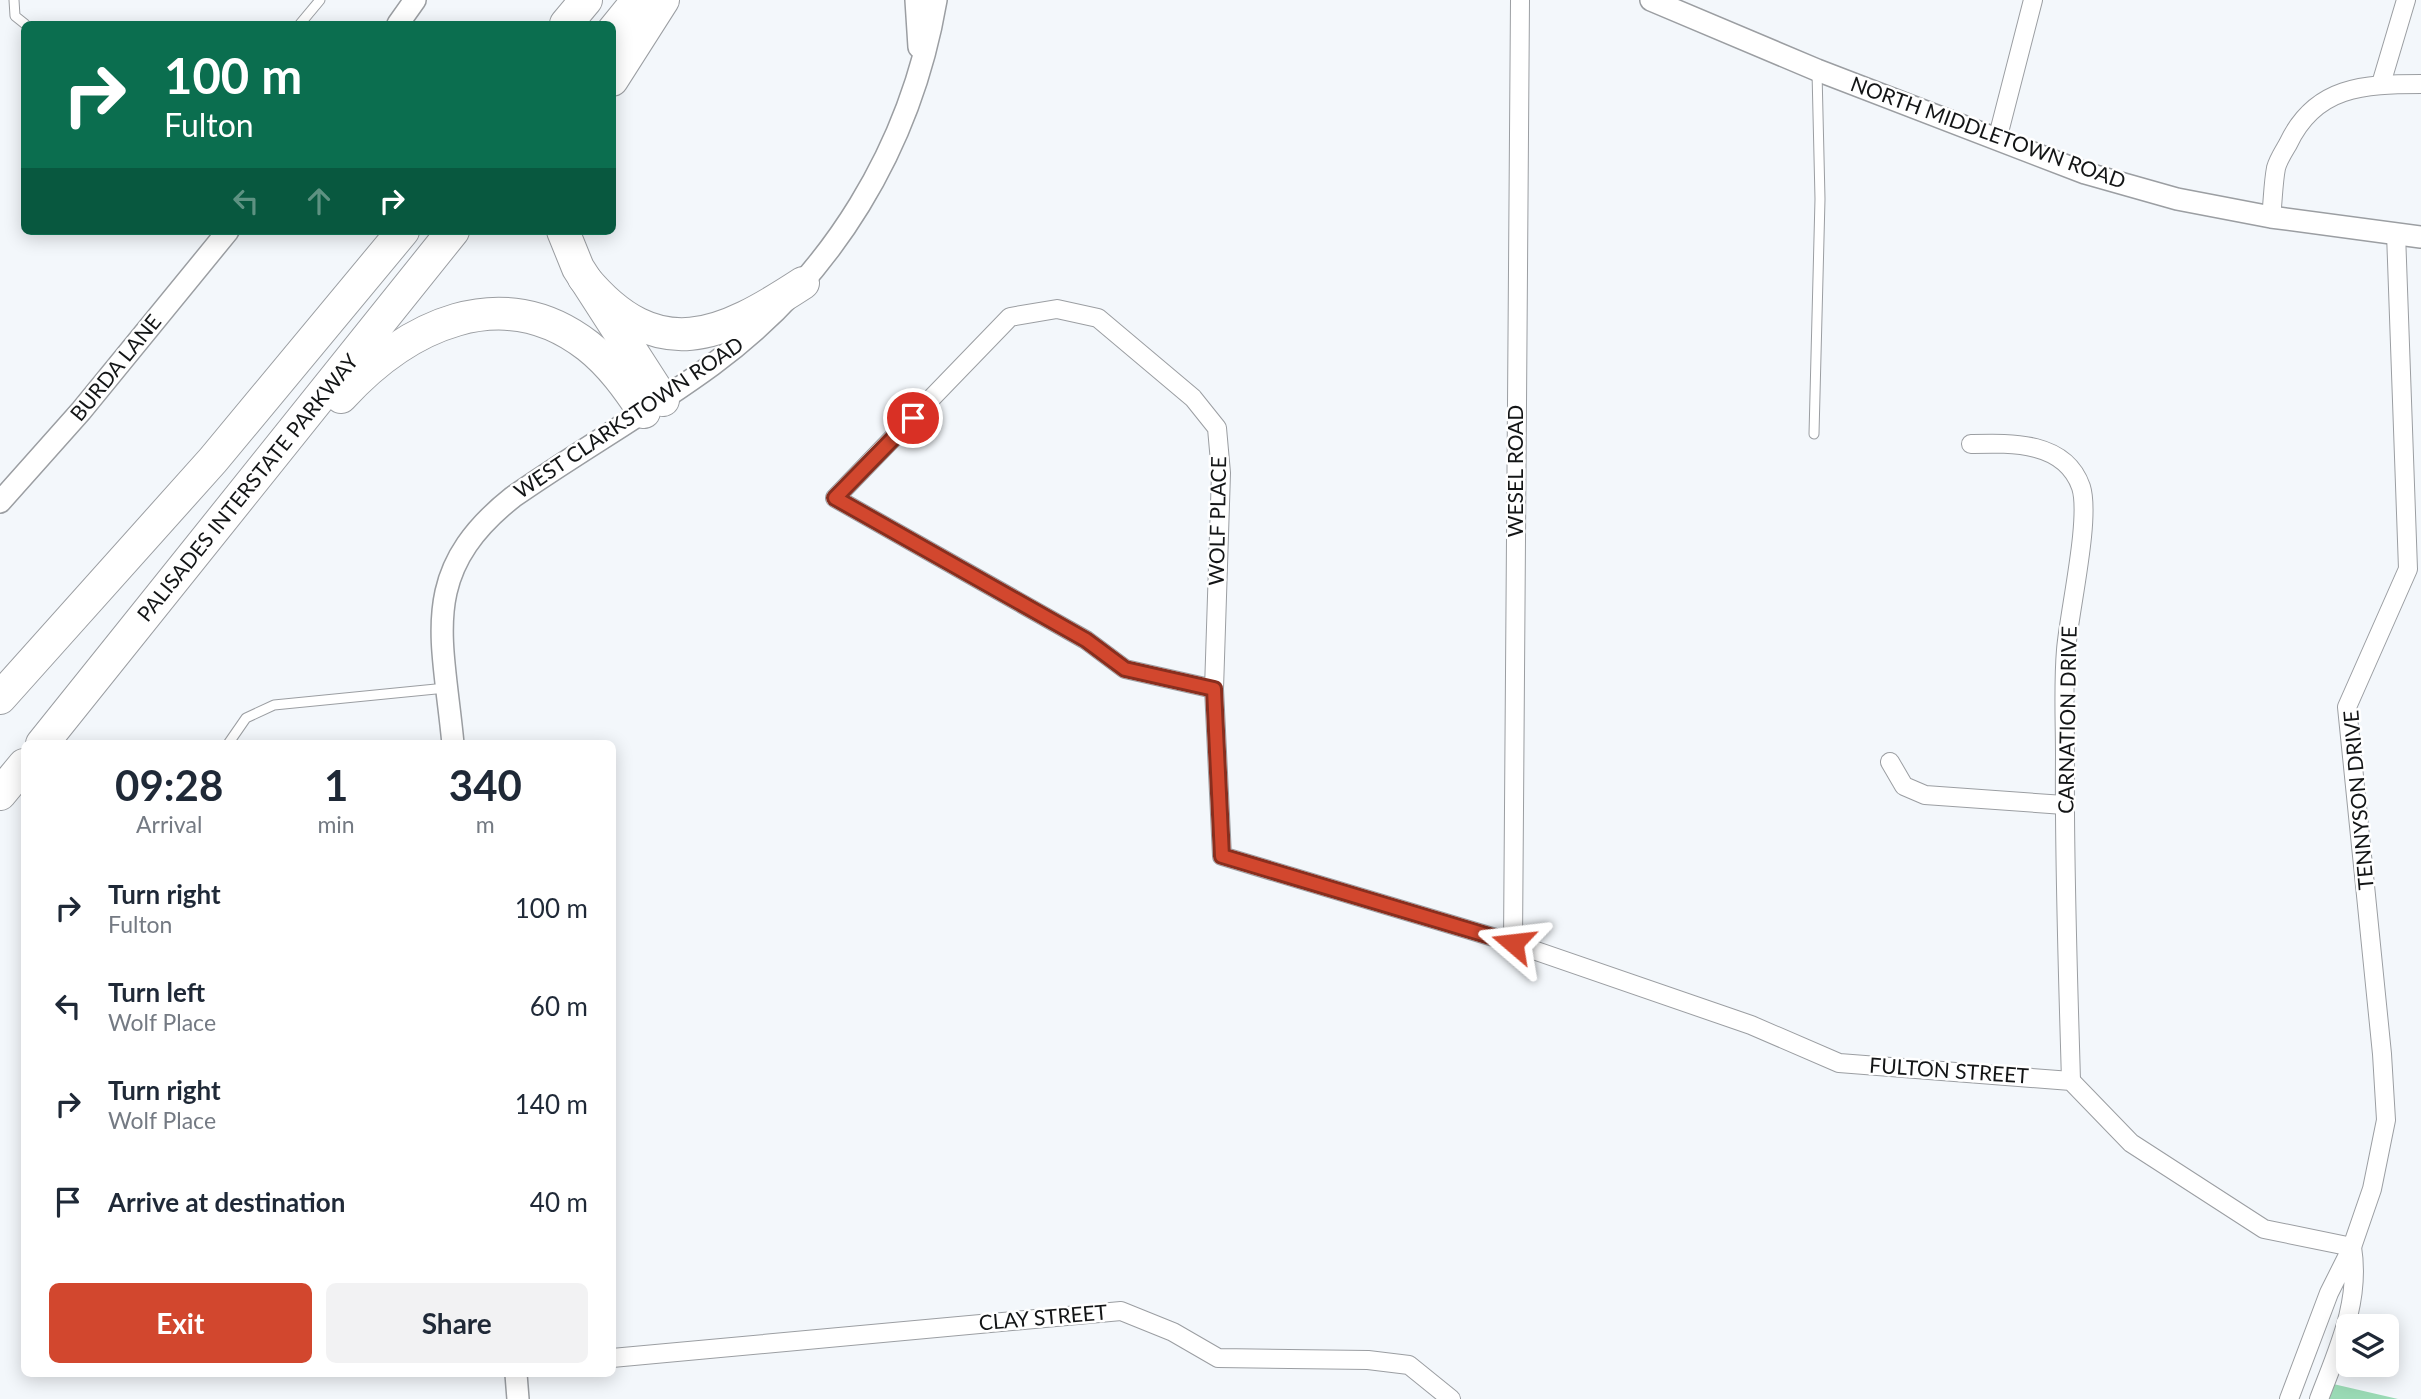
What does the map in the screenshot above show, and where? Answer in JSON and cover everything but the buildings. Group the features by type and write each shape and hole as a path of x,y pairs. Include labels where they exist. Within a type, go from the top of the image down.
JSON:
{"highway":[{"path":"568,21 586,0"},
{"path":"616,27 638,0"},
{"path":"616,74 663,0"},
{"name":"PALISADES INTERSTATE PARKWAY","path":"0,698 244,424 400,235"},
{"name":"PALISADES INTERSTATE PARKWAY","path":"45,740 450,235"},
{"path":"565,235 584,278 653,406"},
{"path":"584,278 600,296 627,316 648,326 682,335 712,332 734,324 803,283"},
{"path":"151,609 353,384 396,349 437,325 474,315 500,314 530,317 553,325 576,337 653,406"},
{"path":"0,794 21,769"}],"street":[{"path":"400,21 415,0"},
{"path":"916,0 919,69"},
{"name":"WEST CLARKSTOWN ROAD","path":"453,740 441,627 442,599 449,575 470,538 513,496 653,406 732,350 803,283 861,205 886,158 919,69 936,0"},
{"name":"WESEL ROAD","path":"1513,943 1520,0"},
{"name":"NORTH MIDDLETOWN ROAD","path":"1651,0 1817,70 2085,173 2164,195 2271,217 2421,237"},
{"path":"1997,140 2033,0"},
{"path":"2381,84 2406,0"},
{"path":"2271,217 2277,166 2295,128 2316,105 2347,89 2381,84 2421,84"},
{"name":"TENNYSON DRIVE","path":"2289,1399 2329,1293 2352,1247 2372,1189 2386,1120 2382,1054 2347,707 2415,570 2396,233"},
{"name":"BURDA LANE","path":"0,502 81,411 225,235"},
{"name":"WOLF PLACE","path":"1057,309 1098,318 1193,398 1217,428 1221,473 1214,689 1125,669 1086,640 835,498 1010,317 1057,309"},
{"name":"CARNATION DRIVE","path":"1971,444 2005,443 2042,448 2065,462 2081,487 2083,522 2066,652 2064,805 2071,1080"},
{"name":"FULTON STREET","path":"1214,689 1222,856 1513,943 1751,1025 1839,1063 2071,1080"},
{"path":"1890,762 1903,786 1925,795 2064,805"},
{"path":"2071,1080 2131,1143 2264,1229 2352,1247"},
{"name":"TENNYSON DRIVE","path":"2319,1399 2353,1303 2356,1283 2352,1247"},
{"name":"CLAY STREET","path":"616,1358 1121,1311 1173,1332 1218,1358 1368,1360 1409,1365 1451,1399"},
{"path":"516,1377 518,1399"}],"lane":[{"path":"15,0 15,16 21,21"},
{"path":"302,21 320,0"},
{"path":"1814,434 1820,199 1817,70"},
{"path":"231,740 246,718 274,705 448,688"}],"green space":[{"path":"2329,1383 2398,1399 2328,1399"}],"route":[{"path":"913,418 835,498 1086,640 1125,669 1214,689 1222,856 1513,943"}]}
